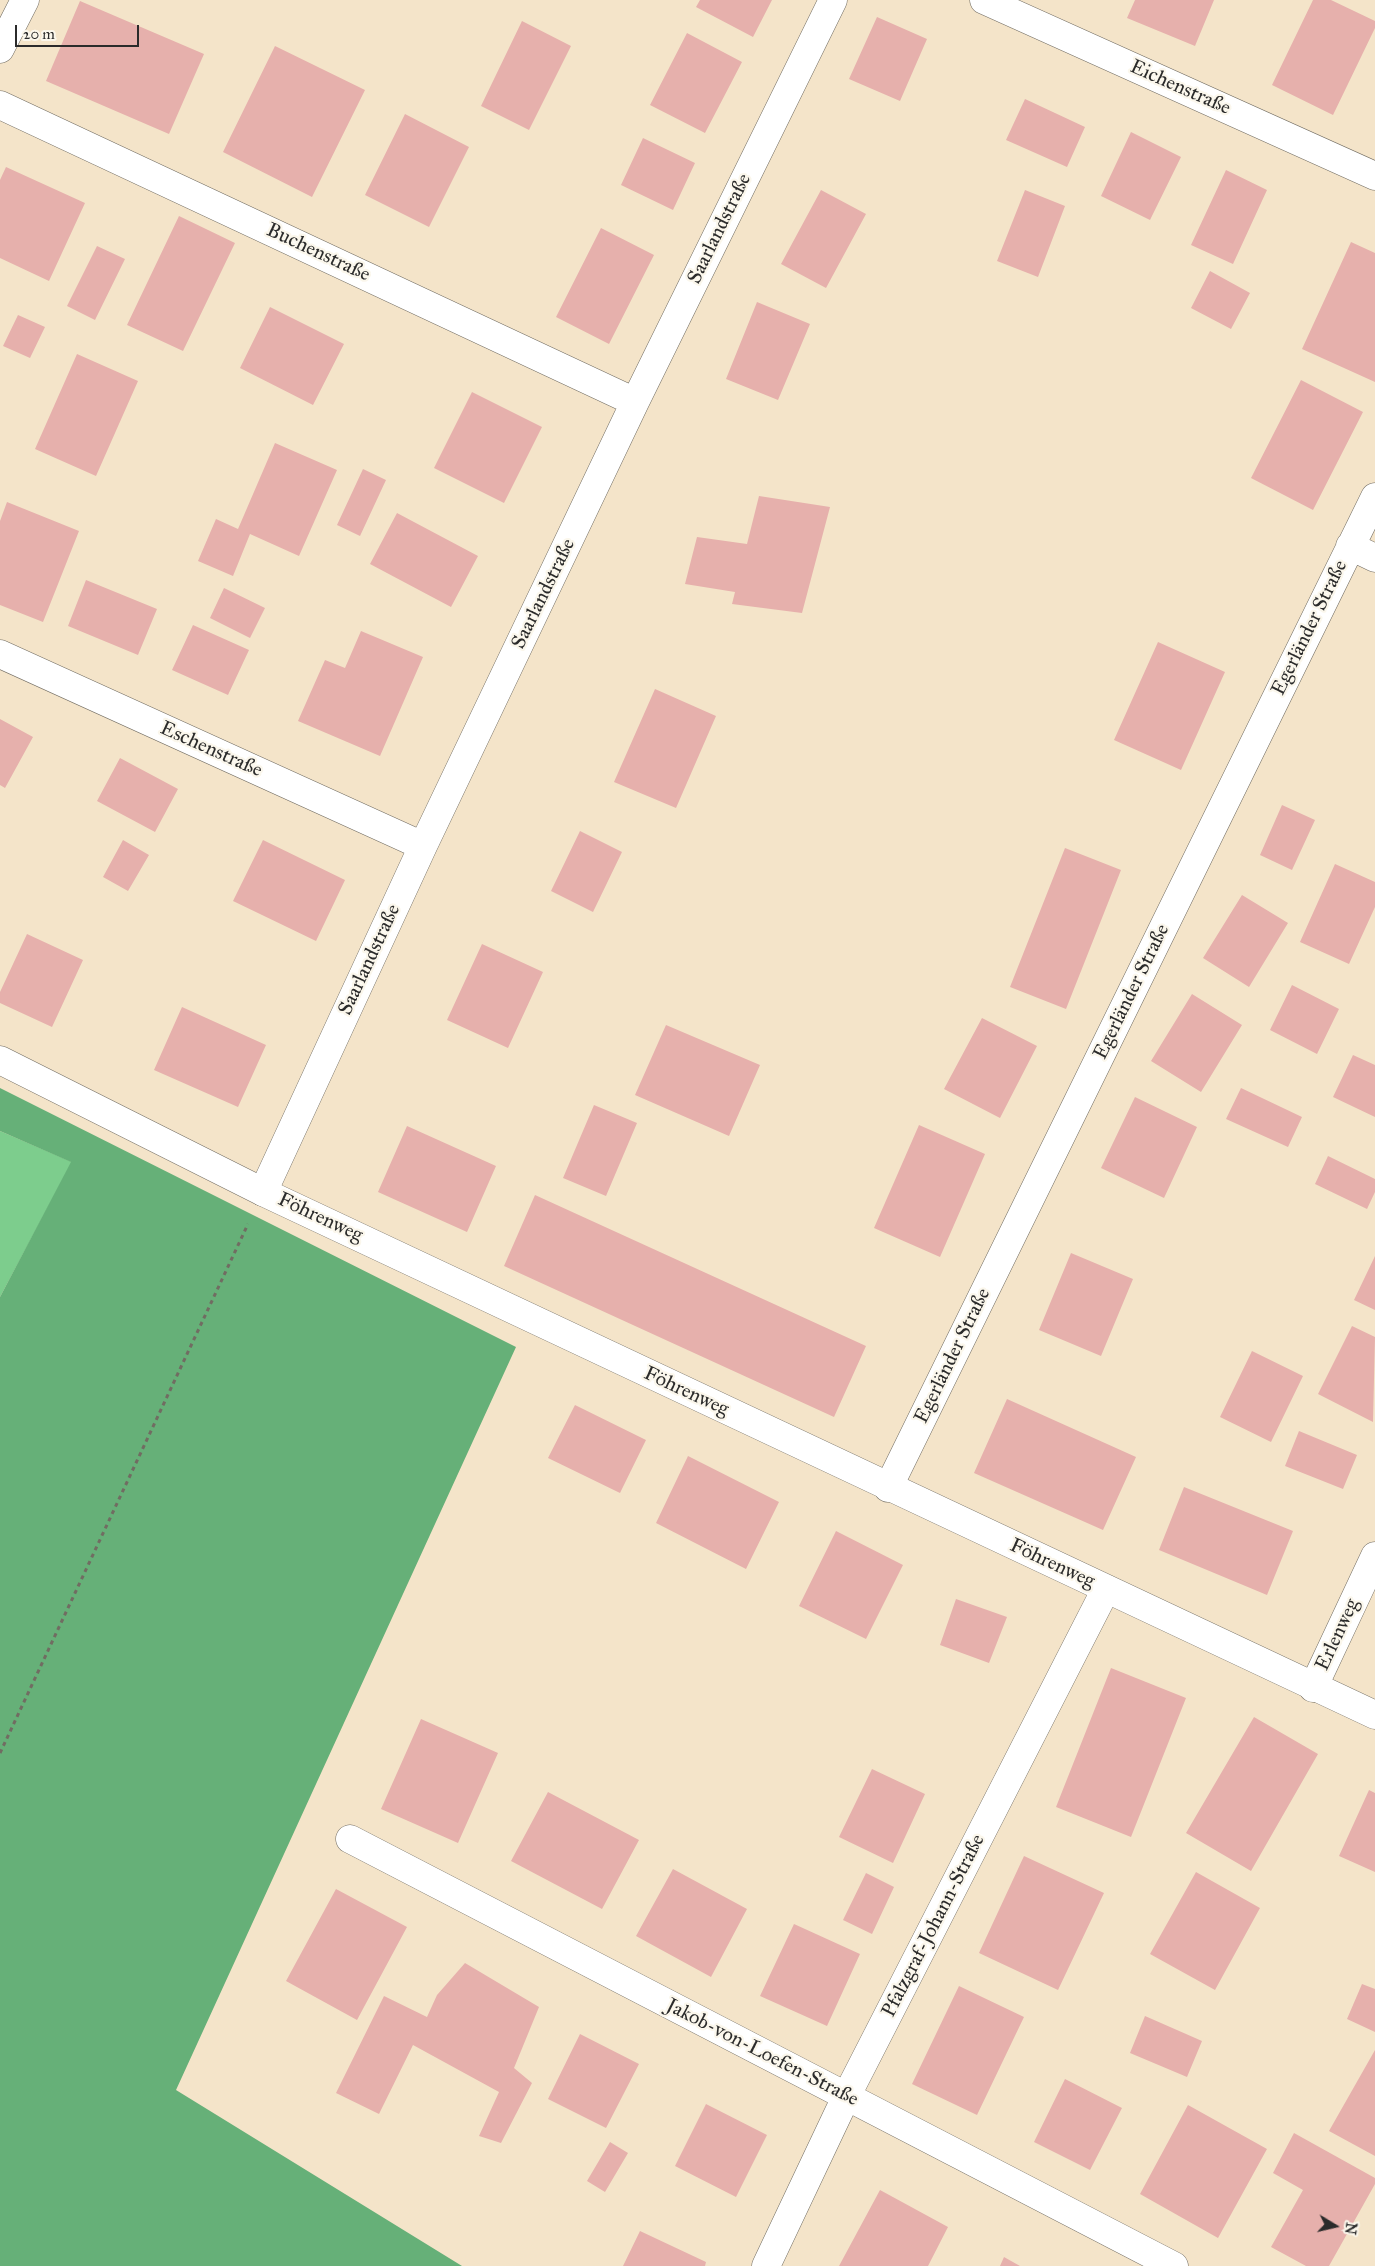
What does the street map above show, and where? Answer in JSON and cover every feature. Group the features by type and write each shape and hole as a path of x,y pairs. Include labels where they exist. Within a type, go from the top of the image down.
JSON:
{"street":[{"path":"0,49 25,0"},
{"name":"Saarlandstraße","path":"263,1192 423,846 635,402 833,0"},
{"name":"Eichenstraße","path":"984,0 1375,176"},
{"name":"Buchenstraße","path":"0,104 635,402"},
{"name":"Egerländer Straße","path":"888,1488 1375,497"},
{"path":"1350,546 1375,558"},
{"name":"Eschenstraße","path":"0,654 423,846"},
{"name":"Föhrenweg","path":"0,1060 263,1192 1313,1688 1375,1715"},
{"name":"Erlenweg","path":"1313,1688 1375,1556"},
{"name":"Pfalzgraf-Johann-Straße","path":"766,2266 846,2097 1106,1589"},
{"name":"Jakob-von-Loefen-Straße","path":"350,1839 1174,2266"}],"path":[{"path":"0,1753 263,1192"}],"green space":[{"path":"0,1088 516,1347 176,2090 462,2266 0,2266 0,1297 71,1162 0,1131"},
{"path":"0,1131 72,1162 0,1297"}],"building":[{"path":"700,0 772,0 753,37 696,7"},
{"path":"1135,0 1214,0 1195,46 1127,18"},
{"path":"1313,0 1331,0 1375,21 1375,28 1333,115 1272,85"},
{"path":"80,1 204,54 169,134 46,81"},
{"path":"877,17 927,39 900,101 849,79"},
{"path":"522,21 571,46 529,130 481,106"},
{"path":"687,33 742,62 705,133 650,105"},
{"path":"275,46 365,90 312,197 223,152"},
{"path":"1025,99 1085,127 1067,167 1006,140"},
{"path":"405,114 469,147 429,227 365,195"},
{"path":"1131,132 1181,157 1150,220 1101,196"},
{"path":"643,138 695,163 673,210 621,185"},
{"path":"6,167 85,203 49,281 0,258 0,180"},
{"path":"1226,170 1267,190 1233,264 1191,245"},
{"path":"821,190 866,214 826,288 781,264"},
{"path":"1025,190 1065,206 1038,277 997,261"},
{"path":"179,216 235,243 183,351 127,325"},
{"path":"601,228 654,255 609,344 556,317"},
{"path":"1351,242 1375,253 1375,382 1302,349"},
{"path":"97,246 125,259 95,320 67,306"},
{"path":"1210,271 1250,293 1231,329 1191,308"},
{"path":"757,302 810,324 778,400 726,379"},
{"path":"270,307 344,344 313,405 240,368"},
{"path":"18,315 45,327 30,358 3,346"},
{"path":"77,354 138,381 96,476 35,449"},
{"path":"1301,380 1363,412 1313,510 1251,478"},
{"path":"472,392 542,427 504,503 434,468"},
{"path":"275,443 337,470 299,556 250,534 233,576 198,561 216,519 238,529"},
{"path":"363,469 386,480 360,536 337,525"},
{"path":"759,496 830,507 802,613 732,604 735,592 685,584 697,537 747,544"},
{"path":"7,502 79,531 43,622 0,605 0,521"},
{"path":"397,513 478,556 451,607 370,564"},
{"path":"86,580 157,609 138,655 68,626"},
{"path":"224,588 265,608 250,638 210,618"},
{"path":"193,625 249,650 228,695 172,670"},
{"path":"361,631 423,657 380,756 298,721 325,660 345,668"},
{"path":"1158,642 1225,672 1181,770 1114,740"},
{"path":"655,689 716,716 676,808 614,782"},
{"path":"0,719 33,737 5,788 0,785"},
{"path":"120,758 178,789 155,832 97,801"},
{"path":"1282,805 1315,820 1292,870 1260,855"},
{"path":"580,831 622,852 593,912 551,891"},
{"path":"123,840 149,855 128,891 103,877"},
{"path":"263,840 345,880 316,941 233,901"},
{"path":"1065,848 1121,870 1066,1009 1010,987"},
{"path":"1335,864 1375,882 1375,907 1349,964 1300,942"},
{"path":"1242,895 1288,923 1249,987 1203,958"},
{"path":"27,934 83,960 52,1027 0,1003 0,992"},
{"path":"482,944 543,972 508,1048 447,1020"},
{"path":"1292,985 1339,1009 1317,1054 1270,1030"},
{"path":"1192,994 1242,1025 1201,1092 1151,1061"},
{"path":"182,1007 266,1045 238,1107 154,1070"},
{"path":"982,1018 1037,1046 1000,1118 944,1089"},
{"path":"666,1025 760,1065 729,1136 635,1095"},
{"path":"1353,1055 1375,1065 1375,1117 1333,1097"},
{"path":"1241,1088 1302,1117 1288,1147 1226,1119"},
{"path":"1135,1097 1197,1127 1164,1198 1101,1168"},
{"path":"594,1105 637,1123 606,1196 563,1178"},
{"path":"919,1125 985,1154 940,1257 874,1228"},
{"path":"407,1126 496,1166 467,1232 378,1192"},
{"path":"1328,1156 1375,1179 1375,1192 1367,1209 1315,1184"},
{"path":"535,1195 866,1346 834,1417 504,1266"},
{"path":"1071,1253 1133,1279 1101,1356 1039,1330"},
{"path":"1375,1256 1375,1310 1354,1300"},
{"path":"1352,1326 1375,1337 1373,1422 1318,1394"},
{"path":"1252,1351 1303,1376 1271,1442 1220,1417"},
{"path":"1007,1399 1136,1457 1103,1530 974,1473"},
{"path":"575,1405 646,1440 620,1493 548,1458"},
{"path":"1299,1431 1357,1455 1343,1489 1285,1466"},
{"path":"688,1456 779,1502 746,1569 656,1523"},
{"path":"1184,1487 1293,1531 1267,1595 1159,1550"},
{"path":"836,1531 903,1565 866,1639 799,1606"},
{"path":"956,1599 1007,1617 989,1663 940,1645"},
{"path":"1111,1668 1186,1698 1131,1837 1056,1807"},
{"path":"1254,1717 1318,1754 1251,1871 1186,1833"},
{"path":"421,1719 498,1753 458,1843 381,1809"},
{"path":"872,1769 925,1794 893,1863 839,1837"},
{"path":"1369,1790 1375,1793 1375,1872 1339,1856"},
{"path":"548,1792 639,1840 602,1909 511,1861"},
{"path":"1024,1856 1104,1893 1058,1990 979,1953"},
{"path":"673,1869 747,1909 711,1977 636,1936"},
{"path":"1196,1872 1260,1908 1215,1990 1150,1954"},
{"path":"866,1873 894,1887 872,1934 843,1920"},
{"path":"336,1889 407,1927 357,2020 286,1981"},
{"path":"794,1924 860,1954 827,2026 760,1996"},
{"path":"465,1963 539,2007 514,2068 532,2083 501,2143 479,2136 499,2092 413,2045 379,2114 336,2093 384,1996 427,2017 437,1995"},
{"path":"1362,1984 1375,1989 1375,2032 1347,2019"},
{"path":"959,1986 1024,2017 977,2115 912,2084"},
{"path":"1145,2016 1202,2041 1187,2077 1130,2053"},
{"path":"580,2034 639,2064 606,2128 548,2099"},
{"path":"1375,2050 1375,2156 1329,2131"},
{"path":"1065,2079 1122,2108 1090,2170 1034,2142"},
{"path":"706,2104 767,2135 736,2197 675,2166"},
{"path":"1188,2105 1267,2149 1218,2238 1140,2194"},
{"path":"1294,2133 1375,2178 1375,2184 1329,2266 1306,2266 1271,2247 1303,2190 1273,2173"},
{"path":"610,2142 628,2153 605,2192 587,2181"},
{"path":"880,2190 948,2227 928,2266 839,2266"},
{"path":"640,2231 706,2262 705,2266 623,2266"},
{"path":"1004,2257 1020,2266 1000,2266"}]}
